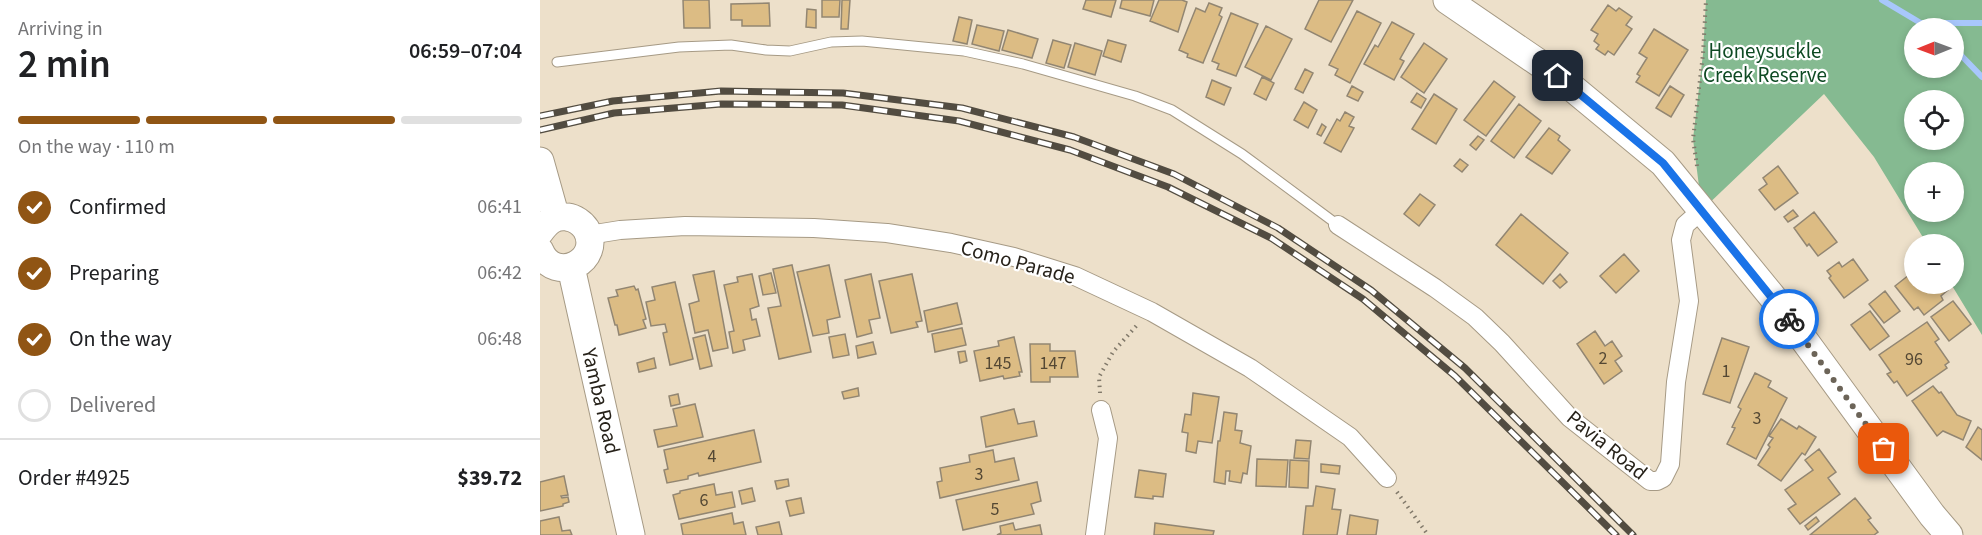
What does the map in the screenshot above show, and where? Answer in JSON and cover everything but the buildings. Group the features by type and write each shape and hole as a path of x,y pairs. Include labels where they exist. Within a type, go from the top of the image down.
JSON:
{"street":[{"path":"1447,0 1558,76 1663,163 1775,300 1949,535"},
{"path":"540,252 547,262 554,266 571,267 578,264 588,251 589,235 585,227 572,218 548,225 541,164"},
{"name":"Pavia Road","path":"1338,225 1475,317 1503,343 1570,418 1650,482 1663,478 1670,464 1676,382 1688,307 1681,240 1685,225 1702,210"},
{"name":"Como Parade","path":"589,235 620,230 685,226 814,228 887,233 951,243 1014,257 1076,276 1152,312 1250,368 1350,436 1388,478"},
{"name":"Yamba Road","path":"571,267 631,535"},
{"path":"1095,535 1108,438 1101,410"}],"lane":[{"path":"557,62 679,47 731,45 790,51 831,42 862,40 964,51 1023,64 1135,96 1172,111 1242,154 1338,225"}],"path":[{"path":"1697,169 1693,139 1706,0"},
{"path":"1101,410 1100,376 1113,352 1152,312"},
{"path":"1388,478 1428,535"}],"green space":[{"name":"Honeysuckle Creek Reserve","path":"1706,0 1982,0 1982,335 1957,294 1964,294 1964,234 1921,234 1914,222 1964,222 1964,162 1904,162 1904,206 1874,157 1824,94 1702,210 1693,139 1703,54"}],"waterway":[{"path":"1882,0 1912,18"},
{"path":"1964,23 1982,23"},
{"path":"1964,58 1982,77"}],"railway":[{"path":"540,116 613,101 721,91 843,93 962,108 1074,137 1174,174 1278,228 1371,290 1465,368 1633,535"},
{"path":"540,130 614,113 721,104 842,105 959,121 1070,150 1168,187 1271,238 1363,299 1455,376 1616,535"}],"way so far":[{"path":"1789,319 1884,449"}],"route":[{"path":"1558,76 1663,163 1789,319"}]}
